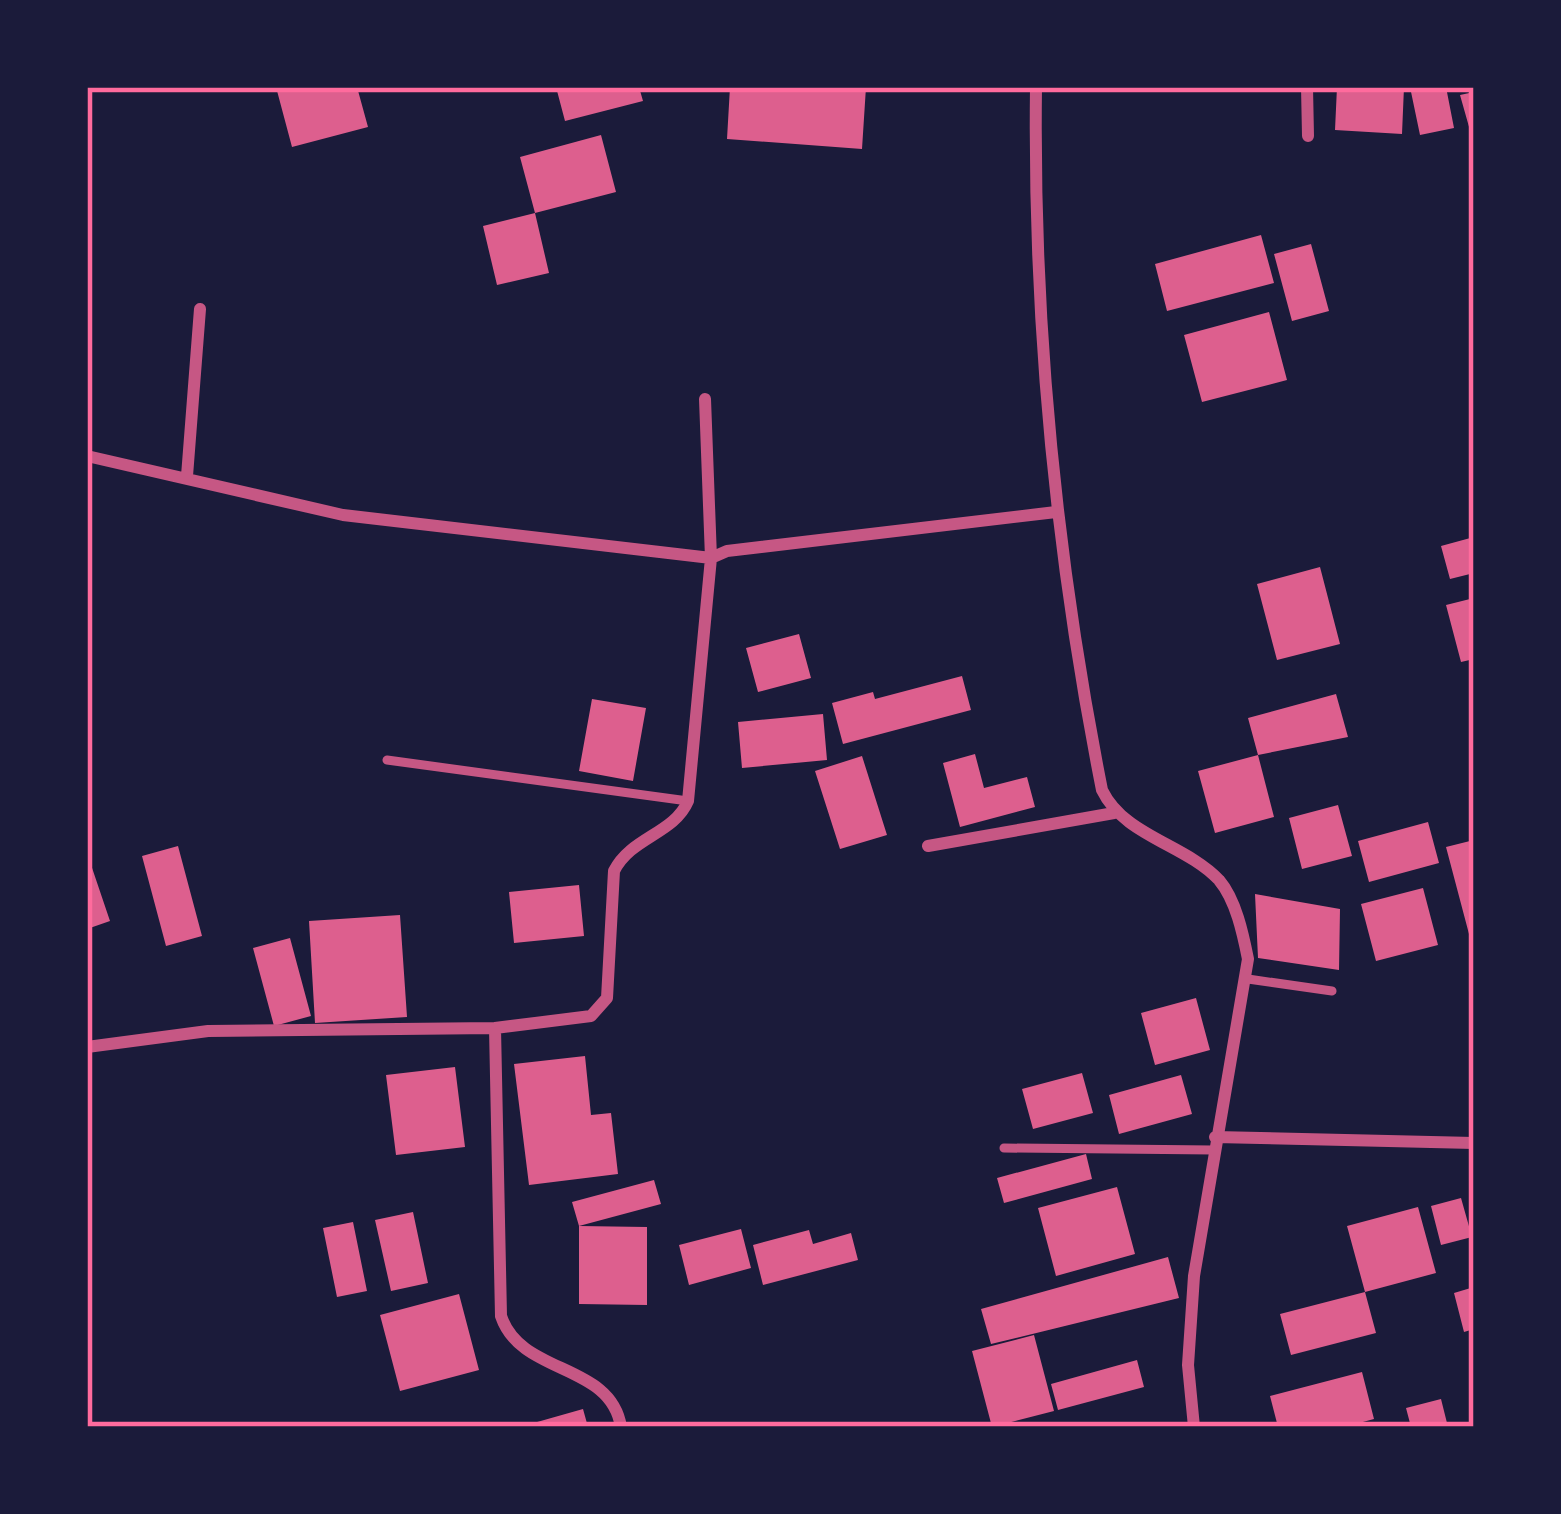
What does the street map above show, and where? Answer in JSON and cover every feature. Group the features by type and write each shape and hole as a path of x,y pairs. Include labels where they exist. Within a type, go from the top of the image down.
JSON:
{"street":[{"path":"1036,87 1034,232 1056,512 1102,790 1114,813 1219,880 1244,936 1248,979 1214,1144 1194,1276 1189,1365 1194,1427"},
{"path":"1307,87 1308,136"},
{"path":"187,476 200,309"},
{"path":"87,1047 208,1031 495,1028 591,1016 601,1008 610,972 614,871 623,853 670,824 688,800 711,558 705,399"},
{"path":"87,456 343,515 711,558 727,551 1056,512"},
{"path":"928,846 1114,813"},
{"path":"495,1028 501,1316 516,1346 603,1389 616,1402 621,1427"},
{"path":"1214,1144 1474,1143"}],"lane":[{"path":"387,760 688,800"},
{"path":"1248,979 1333,992"},
{"path":"1004,1148 1214,1144"}],"building":[{"path":"276,87 357,87 368,127 292,147"},
{"path":"556,87 639,87 643,101 565,121"},
{"path":"730,87 866,87 862,149 727,139"},
{"path":"1337,87 1404,87 1402,134 1335,130"},
{"path":"1410,87 1446,87 1454,128 1420,135"},
{"path":"1474,92 1474,141 1473,141 1460,95"},
{"path":"601,135 616,192 535,213 520,157"},
{"path":"535,213 549,273 497,285 483,226"},
{"path":"1261,235 1274,283 1167,311 1155,264"},
{"path":"1311,244 1329,311 1292,321 1274,254"},
{"path":"1269,312 1287,380 1202,402 1184,335"},
{"path":"1474,537 1474,573 1450,579 1441,546"},
{"path":"1320,567 1340,644 1277,660 1257,584"},
{"path":"1474,598 1474,659 1461,662 1446,605"},
{"path":"799,634 811,678 758,692 746,648"},
{"path":"962,676 971,710 843,744 832,703 873,692 875,699"},
{"path":"1336,694 1348,737 1258,755 1248,718"},
{"path":"592,699 646,708 633,781 579,771"},
{"path":"823,714 827,760 742,768 738,722"},
{"path":"975,754 984,788 1027,777 1035,807 960,827 943,763"},
{"path":"1258,755 1274,817 1215,833 1198,771"},
{"path":"862,756 887,835 840,849 815,771"},
{"path":"1338,805 1352,856 1302,869 1289,818"},
{"path":"1428,822 1439,863 1369,882 1358,841"},
{"path":"1474,840 1474,933 1469,934 1446,847"},
{"path":"178,846 202,936 166,946 142,856"},
{"path":"87,853 110,921 87,929"},
{"path":"579,885 584,936 514,943 509,892"},
{"path":"1423,888 1438,945 1376,961 1361,904"},
{"path":"1255,894 1340,909 1339,970 1258,958"},
{"path":"400,915 407,1017 315,1023 309,921"},
{"path":"290,938 311,1016 274,1026 253,948"},
{"path":"1196,998 1210,1050 1155,1065 1141,1013"},
{"path":"585,1056 591,1115 611,1113 618,1174 529,1185 514,1064"},
{"path":"455,1067 465,1147 396,1155 386,1075"},
{"path":"1082,1073 1093,1113 1033,1129 1022,1089"},
{"path":"1181,1075 1192,1114 1119,1134 1109,1095"},
{"path":"1086,1154 1092,1179 1004,1203 997,1178"},
{"path":"654,1180 661,1204 579,1226 572,1202"},
{"path":"1117,1187 1135,1254 1056,1276 1038,1208"},
{"path":"1461,1198 1472,1237 1441,1245 1431,1206"},
{"path":"1418,1207 1436,1273 1365,1292 1347,1226"},
{"path":"413,1212 428,1283 391,1291 375,1220"},
{"path":"353,1222 367,1291 337,1297 323,1228"},
{"path":"579,1226 647,1227 647,1305 579,1304"},
{"path":"741,1229 751,1268 689,1285 679,1245"},
{"path":"809,1230 813,1244 851,1233 858,1260 763,1285 753,1245"},
{"path":"1168,1257 1179,1298 991,1344 981,1309"},
{"path":"1474,1287 1474,1329 1464,1332 1454,1293"},
{"path":"1365,1292 1376,1333 1291,1355 1280,1314"},
{"path":"459,1294 479,1370 400,1391 380,1315"},
{"path":"1034,1335 1054,1411 992,1427 972,1351"},
{"path":"1137,1360 1144,1387 1058,1410 1051,1384"},
{"path":"1362,1372 1374,1419 1344,1427 1278,1427 1270,1396"},
{"path":"1441,1399 1448,1427 1411,1427 1406,1408"},
{"path":"583,1409 588,1427 523,1427 523,1426"}]}
